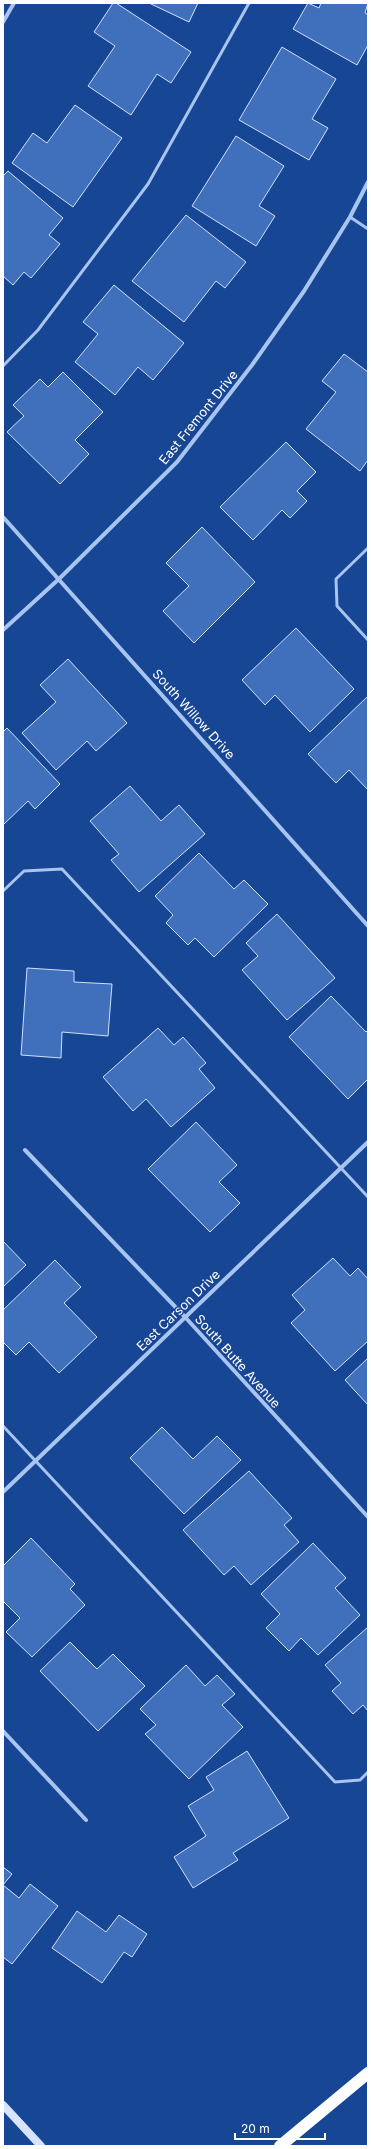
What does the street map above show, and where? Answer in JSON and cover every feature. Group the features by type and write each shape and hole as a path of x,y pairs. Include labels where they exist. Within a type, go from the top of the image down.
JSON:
{"highway":[{"path":"280,2146 368,2073"}],"main road":[{"path":"3,2105 41,2146"}],"street":[{"path":"3,22 14,3"},
{"name":"East Fremont Drive","path":"3,630 60,578 177,462 252,365 304,291 350,217 368,182"},
{"name":"South Willow Drive","path":"3,516 60,578 368,926"},
{"name":"East Carson Drive","path":"3,1492 368,1142"},
{"name":"South Butte Avenue","path":"25,1150 185,1317 368,1517"},
{"path":"3,1731 86,1820"}],"lane":[{"path":"3,366 38,330 148,184 249,3"},
{"path":"350,217 368,229"},
{"path":"368,548 336,578 337,606 368,640"},
{"path":"3,891 24,871 62,869 368,1197"},
{"path":"3,1426 335,1782 360,1780 368,1772"}],"building":[{"path":"113,3 116,3 191,52 171,83 157,74 131,115 88,86 115,46 94,32"},
{"path":"149,3 198,3 189,22"},
{"path":"308,3 319,8 321,3 368,3 365,13 368,15 368,45 357,65 293,29"},
{"path":"282,47 336,79 312,119 328,128 309,160 239,120"},
{"path":"75,105 122,138 73,207 12,163 33,133 47,143"},
{"path":"236,136 284,166 259,206 275,216 256,246 192,206"},
{"path":"8,171 63,218 49,235 60,244 31,278 24,272 13,285 3,276 3,176"},
{"path":"186,215 246,262 225,288 216,281 184,322 132,281"},
{"path":"114,285 184,343 153,380 138,367 115,395 75,362 98,334 83,322"},
{"path":"344,354 368,372 368,460 360,471 306,429 336,392 322,381"},
{"path":"63,372 103,412 75,440 89,454 60,484 7,432 24,416 13,405 40,379 48,387"},
{"path":"286,442 316,472 297,491 307,501 290,518 282,510 253,540 220,507"},
{"path":"202,527 255,582 194,643 163,611 189,586 166,563"},
{"path":"296,628 354,689 310,732 275,695 265,705 242,680"},
{"path":"68,659 127,723 96,751 87,741 56,770 22,733 56,702 40,685"},
{"path":"368,696 368,790 349,770 336,783 308,754"},
{"path":"7,728 60,784 35,809 28,801 3,825 3,732"},
{"path":"130,786 161,821 179,805 205,834 139,892 111,860 119,854 90,821"},
{"path":"199,853 234,889 244,880 268,904 214,957 195,938 188,945 166,923 173,915 155,896"},
{"path":"277,914 335,978 287,1020 242,970 258,956 246,943"},
{"path":"27,968 74,971 74,982 112,984 108,1036 62,1032 61,1058 21,1055"},
{"path":"331,996 366,1032 368,1030 368,1079 348,1099 289,1037"},
{"path":"158,1028 174,1045 183,1037 206,1063 199,1069 215,1088 171,1127 146,1099 133,1111 103,1077"},
{"path":"196,1122 237,1165 219,1182 240,1203 210,1232 148,1169"},
{"path":"3,1241 26,1265 3,1287"},
{"path":"333,1258 350,1276 358,1268 368,1279 368,1341 335,1371 291,1323 305,1310 292,1295"},
{"path":"55,1260 81,1287 64,1303 97,1337 59,1373 29,1342 16,1355 3,1342 3,1310"},
{"path":"368,1358 368,1405 345,1380"},
{"path":"162,1427 193,1459 217,1436 241,1460 184,1514 130,1458"},
{"path":"249,1471 292,1518 284,1525 299,1542 251,1585 234,1566 224,1575 183,1530"},
{"path":"31,1538 75,1584 70,1589 85,1605 32,1657 6,1632 20,1618 3,1601 3,1566"},
{"path":"313,1543 346,1578 335,1588 360,1615 318,1655 301,1638 289,1651 266,1628 280,1614 261,1594"},
{"path":"368,1627 368,1711 363,1705 353,1714 332,1691 341,1683 325,1665"},
{"path":"70,1642 97,1669 113,1654 145,1686 98,1731 40,1671"},
{"path":"186,1665 205,1686 217,1675 235,1694 222,1705 243,1727 189,1779 145,1734 156,1725 140,1709"},
{"path":"247,1751 289,1818 233,1853 238,1860 193,1888 174,1857 206,1836 188,1806 214,1790 206,1777"},
{"path":"3,1867 12,1874 3,1885"},
{"path":"30,1884 58,1906 12,1964 3,1957 3,1885 19,1898"},
{"path":"77,1911 106,1932 119,1915 147,1934 132,1957 124,1952 102,1983 52,1948"}]}
